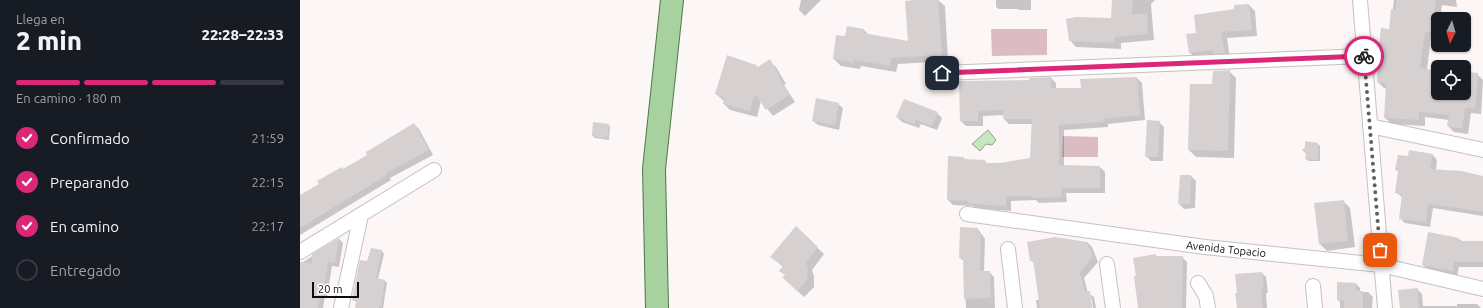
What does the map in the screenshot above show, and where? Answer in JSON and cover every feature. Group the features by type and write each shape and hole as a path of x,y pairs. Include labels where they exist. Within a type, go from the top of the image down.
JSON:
{"main road":[{"path":"657,308 654,169 672,0"}],"street":[{"path":"1360,0 1385,308"},
{"path":"942,73 1365,56"},
{"path":"1370,126 1483,150"},
{"path":"300,252 434,170"},
{"name":"Avenida Topacio","path":"967,214 1205,247 1381,265 1483,289"},
{"path":"341,308 361,215"},
{"path":"1008,248 1015,308"},
{"path":"1107,264 1113,308"},
{"path":"1198,283 1206,296 1208,308"},
{"path":"1313,286 1314,308"}],"shaded area":[{"path":"991,29 1047,29 1047,55 992,56"},
{"path":"988,130 996,140 992,145 986,144 980,151 972,144"},
{"path":"1063,136 1098,137 1098,157 1062,157"}],"building":[{"path":"938,0 942,55 891,58 890,66 854,60 854,63 833,59 836,35 845,36 847,26 864,29 863,33 908,41 905,1"},
{"path":"1112,0 1133,0 1132,15 1147,13 1148,34 1115,37 1115,43 1069,41 1066,19 1076,17 1111,18"},
{"path":"1396,0 1436,0 1434,12 1431,12 1431,32 1425,32 1420,68 1431,70 1431,100 1471,100 1471,72 1478,73 1475,108 1465,108 1462,129 1447,126 1449,115 1419,112 1419,120 1384,118 1386,83 1377,82 1377,65 1381,28 1389,29 1391,9 1396,10"},
{"path":"1249,4 1252,30 1221,32 1225,53 1213,54 1213,50 1189,53 1186,34 1196,33 1194,15 1234,9 1234,5"},
{"path":"727,55 758,67 770,59 780,77 779,78 790,95 766,110 755,94 750,111 723,104 724,98 715,94"},
{"path":"1230,70 1228,151 1188,150 1190,84 1212,84 1213,71"},
{"path":"1051,77 1051,88 1081,88 1080,79 1137,77 1140,115 1103,119 1103,122 1059,125 1059,164 1100,166 1100,188 1061,188 1062,197 1033,198 1032,196 1006,196 1006,206 947,200 948,156 964,157 964,159 985,160 985,163 1000,163 1030,158 1032,119 1003,119 1003,110 978,111 978,121 960,121 959,81 1029,80 1029,78"},
{"path":"816,98 839,103 835,125 812,121"},
{"path":"904,99 938,112 932,126 916,120 914,124 896,117"},
{"path":"1147,120 1160,121 1158,157 1145,157"},
{"path":"593,122 609,124 607,138 592,136"},
{"path":"414,123 429,150 386,173 387,175 300,228 300,195 319,184 317,181 342,167 343,169 367,155 366,152"},
{"path":"1305,141 1318,143 1318,160 1305,159 1306,154 1302,150 1305,147"},
{"path":"1409,150 1433,154 1430,169 1461,171 1483,176 1483,212 1428,204 1426,222 1399,219 1402,194 1395,193 1398,171 1395,170 1398,155 1408,156"},
{"path":"1180,175 1191,175 1190,204 1178,204"},
{"path":"1344,200 1348,241 1319,244 1314,203"},
{"path":"796,226 818,247 806,263 808,269 807,280 797,291 782,277 785,275 779,271 783,266 770,257"},
{"path":"960,227 978,228 978,233 981,233 980,271 990,271 991,298 964,299 963,258 959,258"},
{"path":"1428,232 1459,238 1459,241 1483,241 1483,262 1454,262 1453,271 1422,265"},
{"path":"1055,237 1087,242 1093,256 1080,273 1085,292 1090,291 1092,308 1040,308 1033,260 1030,261 1027,242"},
{"path":"339,238 335,263 328,262 323,293 321,292 318,308 300,308 300,262 312,263 312,254"},
{"path":"371,248 382,250 376,278 385,280 381,306 379,306 379,308 355,308 356,301 352,300 360,260 367,261"},
{"path":"1156,254 1156,256 1183,256 1182,308 1138,308 1133,258"},
{"path":"1262,272 1264,288 1261,289 1263,308 1237,308 1235,274"},
{"path":"1337,282 1356,283 1356,291 1363,291 1363,308 1344,308 1344,300 1337,300"},
{"path":"1418,288 1419,308 1400,308 1398,290"}],"way so far":[{"path":"1364,56 1380,250"}],"route":[{"path":"942,73 1364,56"}]}
